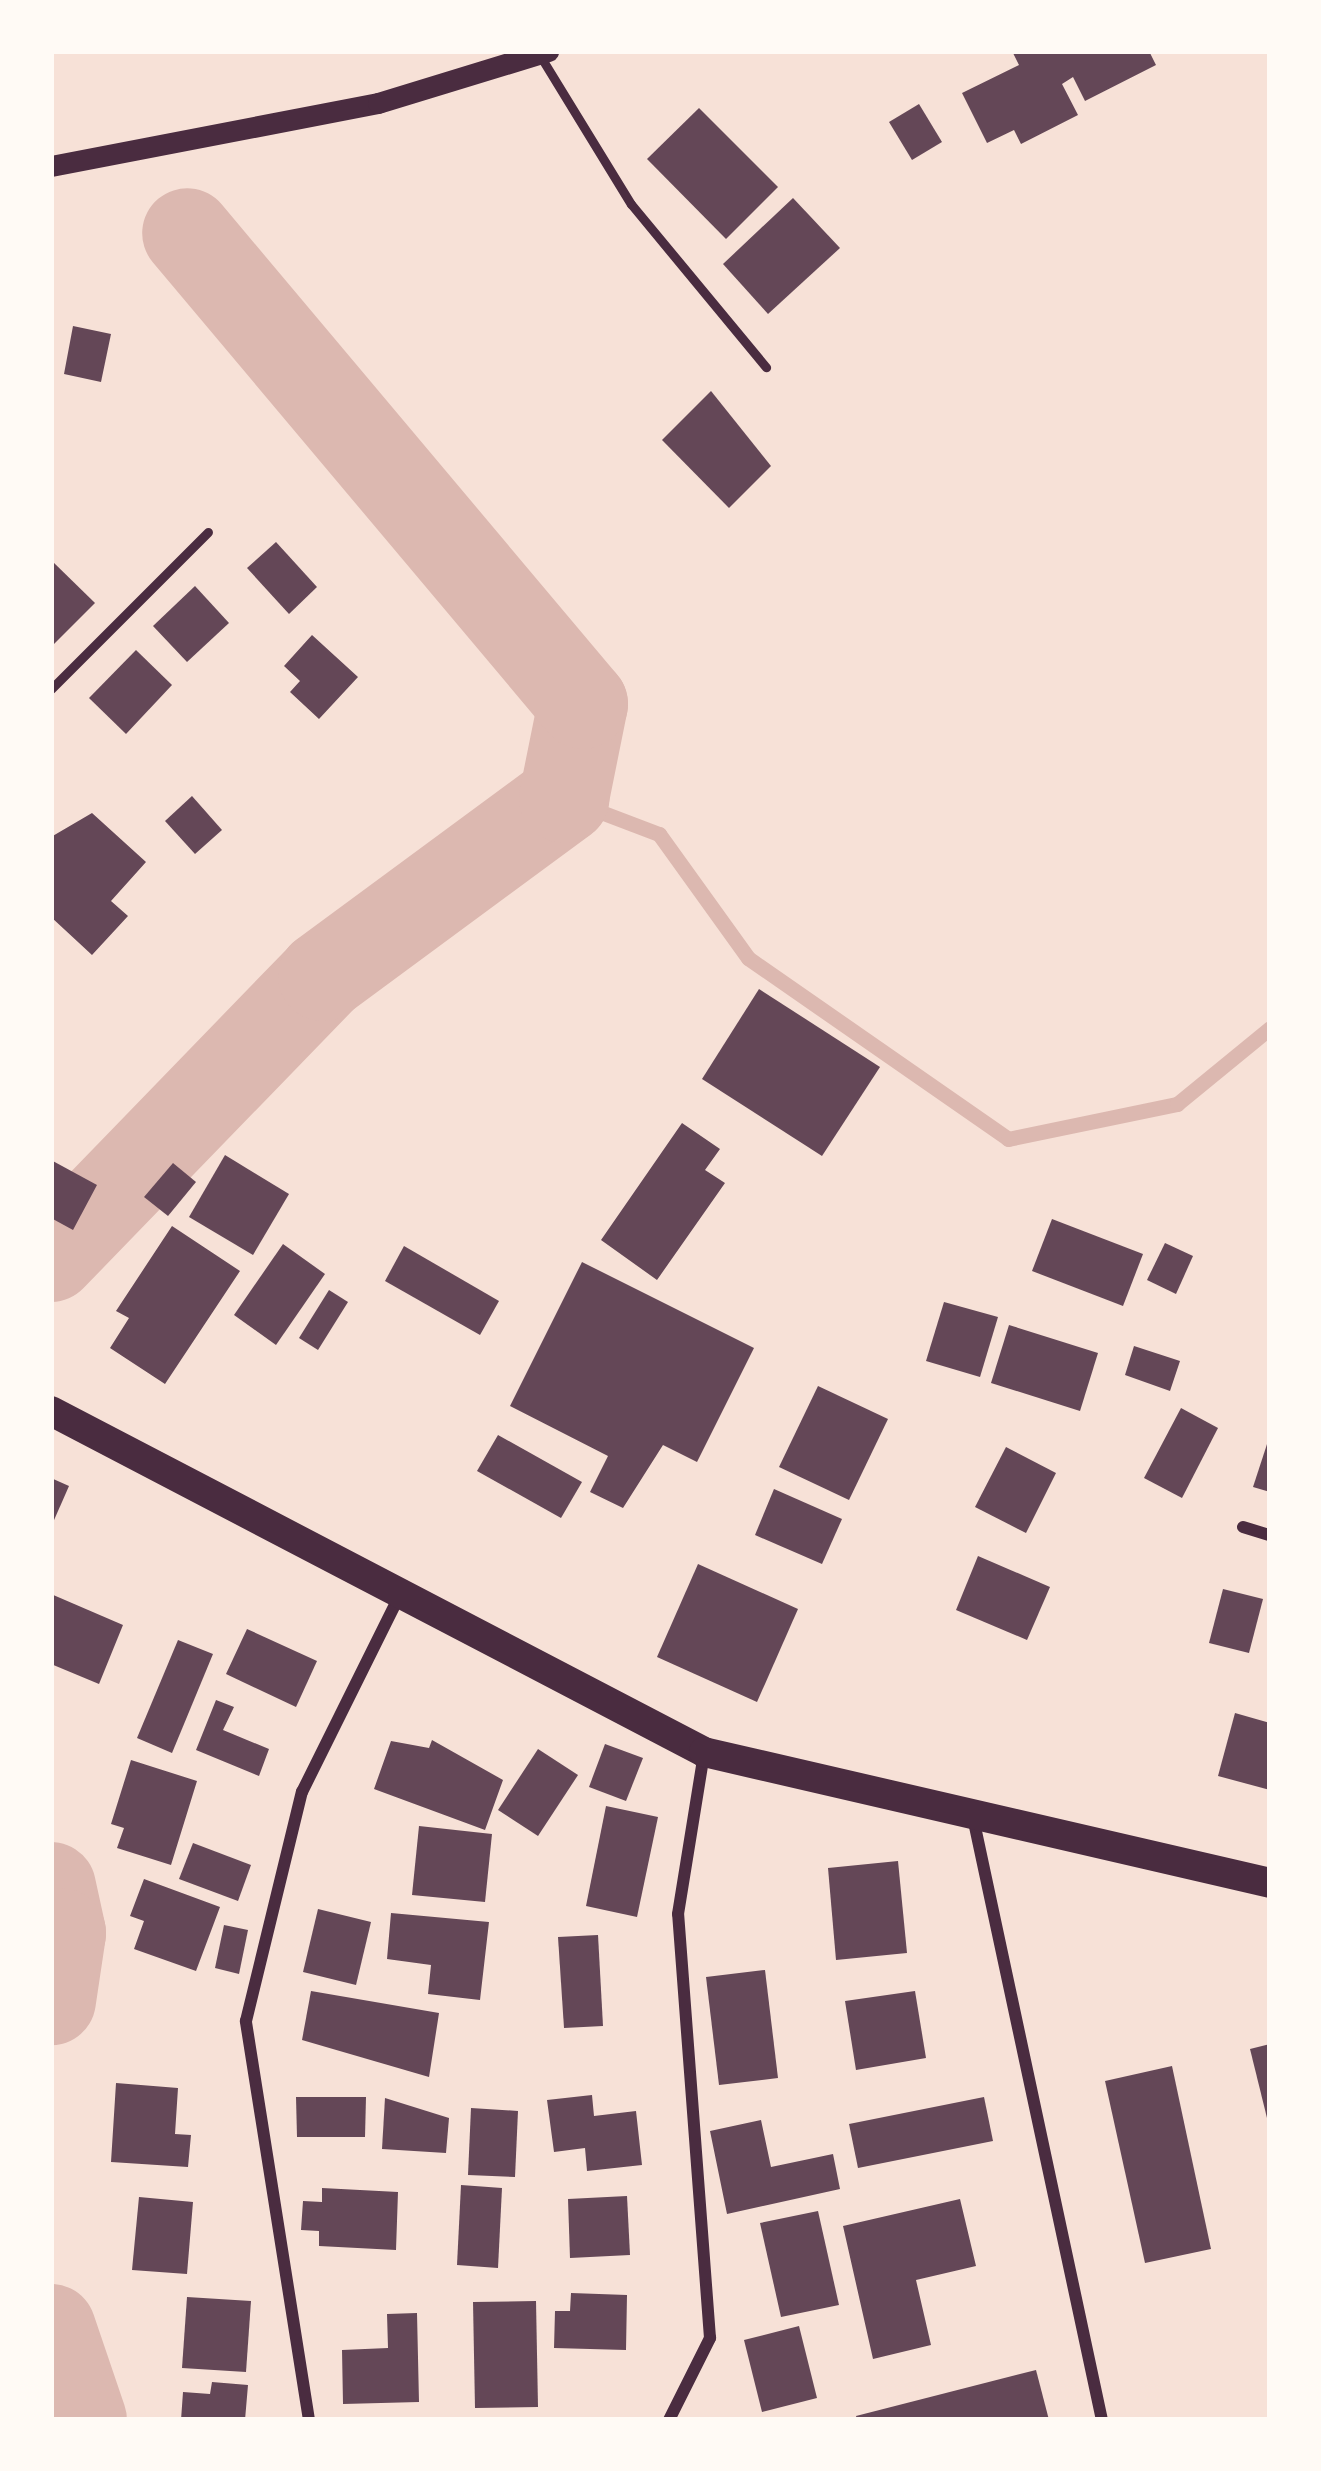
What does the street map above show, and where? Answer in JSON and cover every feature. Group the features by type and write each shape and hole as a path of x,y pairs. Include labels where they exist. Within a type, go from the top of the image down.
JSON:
{"main road":[{"path":"51,1411 398,1599 704,1752 974,1822 1270,1883"}],"street":[{"path":"51,166 229,137 544,53"},
{"path":"1243,1527 1270,1535"},
{"path":"309,2420 246,2021 302,1792 398,1599"},
{"path":"669,2420 710,2338 678,1914 704,1752"},
{"path":"974,1822 1102,2420"}],"lane":[{"path":"544,53 631,203 766,367"},
{"path":"51,689 208,532"}],"building":[{"path":"1149,51 1156,65 1085,101 1073,77 1062,84 1078,115 1021,144 1014,130 987,143 962,93 1019,65 1013,53"},
{"path":"919,104 942,142 912,160 889,122"},
{"path":"699,108 778,187 726,239 647,159"},
{"path":"793,198 840,248 768,314 723,264"},
{"path":"73,326 111,334 101,382 64,374"},
{"path":"711,391 771,466 729,508 662,440"},
{"path":"276,542 317,587 289,614 247,568"},
{"path":"51,560 95,603 51,647"},
{"path":"195,586 229,623 187,662 153,626"},
{"path":"312,635 358,677 319,719 290,692 300,681 284,666"},
{"path":"136,650 172,685 126,734 89,698"},
{"path":"192,796 222,830 195,854 165,821"},
{"path":"92,813 146,862 111,901 128,916 92,955 51,917 51,837"},
{"path":"759,989 880,1067 822,1156 702,1079"},
{"path":"682,1123 720,1149 705,1170 725,1183 657,1280 601,1240"},
{"path":"225,1155 289,1194 253,1255 189,1217"},
{"path":"51,1160 97,1185 73,1230 51,1218"},
{"path":"173,1163 196,1182 168,1216 144,1197"},
{"path":"1052,1219 1143,1254 1123,1306 1032,1271"},
{"path":"172,1226 240,1271 165,1384 110,1348 129,1318 116,1311"},
{"path":"1165,1243 1193,1256 1176,1294 1147,1280"},
{"path":"283,1244 325,1274 276,1345 234,1315"},
{"path":"404,1246 499,1301 480,1335 385,1281"},
{"path":"582,1262 754,1348 697,1462 663,1445 623,1508 590,1492 608,1456 510,1406"},
{"path":"329,1290 348,1302 318,1350 299,1338"},
{"path":"944,1302 998,1317 980,1377 926,1361"},
{"path":"1009,1325 1098,1353 1080,1411 991,1383"},
{"path":"1134,1346 1180,1361 1170,1391 1125,1375"},
{"path":"818,1386 888,1419 849,1500 779,1467"},
{"path":"1181,1408 1218,1428 1182,1498 1144,1478"},
{"path":"498,1435 582,1482 561,1518 477,1471"},
{"path":"1270,1438 1270,1492 1253,1487"},
{"path":"1006,1447 1056,1473 1026,1533 975,1507"},
{"path":"51,1478 69,1486 51,1527"},
{"path":"774,1489 842,1519 822,1564 755,1535"},
{"path":"978,1556 1050,1587 1027,1640 956,1610"},
{"path":"698,1564 798,1609 757,1702 657,1657"},
{"path":"1223,1589 1263,1599 1249,1653 1209,1643"},
{"path":"51,1594 123,1625 99,1684 51,1664"},
{"path":"247,1629 317,1661 296,1707 226,1674"},
{"path":"178,1640 213,1654 172,1753 137,1738"},
{"path":"216,1700 234,1707 223,1730 269,1749 259,1776 196,1750"},
{"path":"1235,1713 1270,1723 1270,1790 1218,1776"},
{"path":"432,1740 503,1780 485,1830 374,1789 391,1741 429,1748"},
{"path":"605,1744 643,1758 626,1801 589,1787"},
{"path":"538,1749 578,1775 538,1836 498,1810"},
{"path":"131,1760 197,1781 171,1865 117,1848 124,1828 111,1824"},
{"path":"606,1806 658,1817 637,1917 586,1906"},
{"path":"419,1826 492,1834 485,1902 412,1895"},
{"path":"193,1843 251,1865 238,1901 179,1879"},
{"path":"898,1861 907,1953 836,1960 828,1868"},
{"path":"144,1879 220,1907 196,1971 134,1949 144,1921 130,1916"},
{"path":"318,1909 371,1922 356,1985 303,1972"},
{"path":"391,1913 489,1922 480,2000 428,1994 431,1965 387,1959"},
{"path":"224,1925 248,1930 239,1974 215,1968"},
{"path":"598,1935 603,2026 564,2028 558,1937"},
{"path":"765,1970 778,2078 719,2085 706,1977"},
{"path":"311,1991 439,2013 429,2077 302,2040"},
{"path":"915,1991 926,2058 856,2070 845,2001"},
{"path":"1270,2044 1270,2122 1268,2122 1250,2049"},
{"path":"1172,2066 1211,2249 1145,2263 1105,2081"},
{"path":"116,2083 178,2088 175,2134 191,2135 188,2167 111,2162"},
{"path":"592,2095 594,2116 636,2111 642,2165 587,2171 585,2148 554,2152 547,2100"},
{"path":"296,2097 366,2097 365,2137 297,2137"},
{"path":"984,2097 993,2141 858,2168 849,2124"},
{"path":"385,2098 449,2118 446,2153 382,2149"},
{"path":"471,2108 518,2111 515,2177 468,2175"},
{"path":"761,2120 771,2167 833,2154 840,2189 727,2214 710,2131"},
{"path":"461,2185 502,2188 498,2268 457,2265"},
{"path":"322,2188 398,2192 396,2250 319,2246 319,2231 301,2230 303,2201 322,2202"},
{"path":"627,2196 630,2255 570,2258 568,2199"},
{"path":"139,2197 193,2202 187,2274 132,2270"},
{"path":"960,2199 976,2266 916,2280 931,2345 873,2359 843,2226"},
{"path":"818,2211 839,2305 781,2317 760,2223"},
{"path":"571,2293 627,2295 626,2350 554,2348 555,2311 570,2311"},
{"path":"187,2297 251,2301 246,2372 182,2368"},
{"path":"536,2301 538,2407 475,2408 473,2302"},
{"path":"417,2313 419,2402 343,2404 342,2350 388,2348 387,2314"},
{"path":"799,2326 817,2398 762,2412 744,2340"},
{"path":"1036,2370 1049,2420 857,2420 856,2416"},
{"path":"212,2382 248,2385 245,2420 181,2420 183,2392 210,2394"}],"waterway":[{"path":"51,1257 323,976 564,798 583,704 187,233"},
{"path":"564,798 659,834 748,958 1008,1139 1177,1104 1270,1028"},
{"path":"51,1887 61,1933 51,2000"},
{"path":"51,2329 82,2420"}]}
